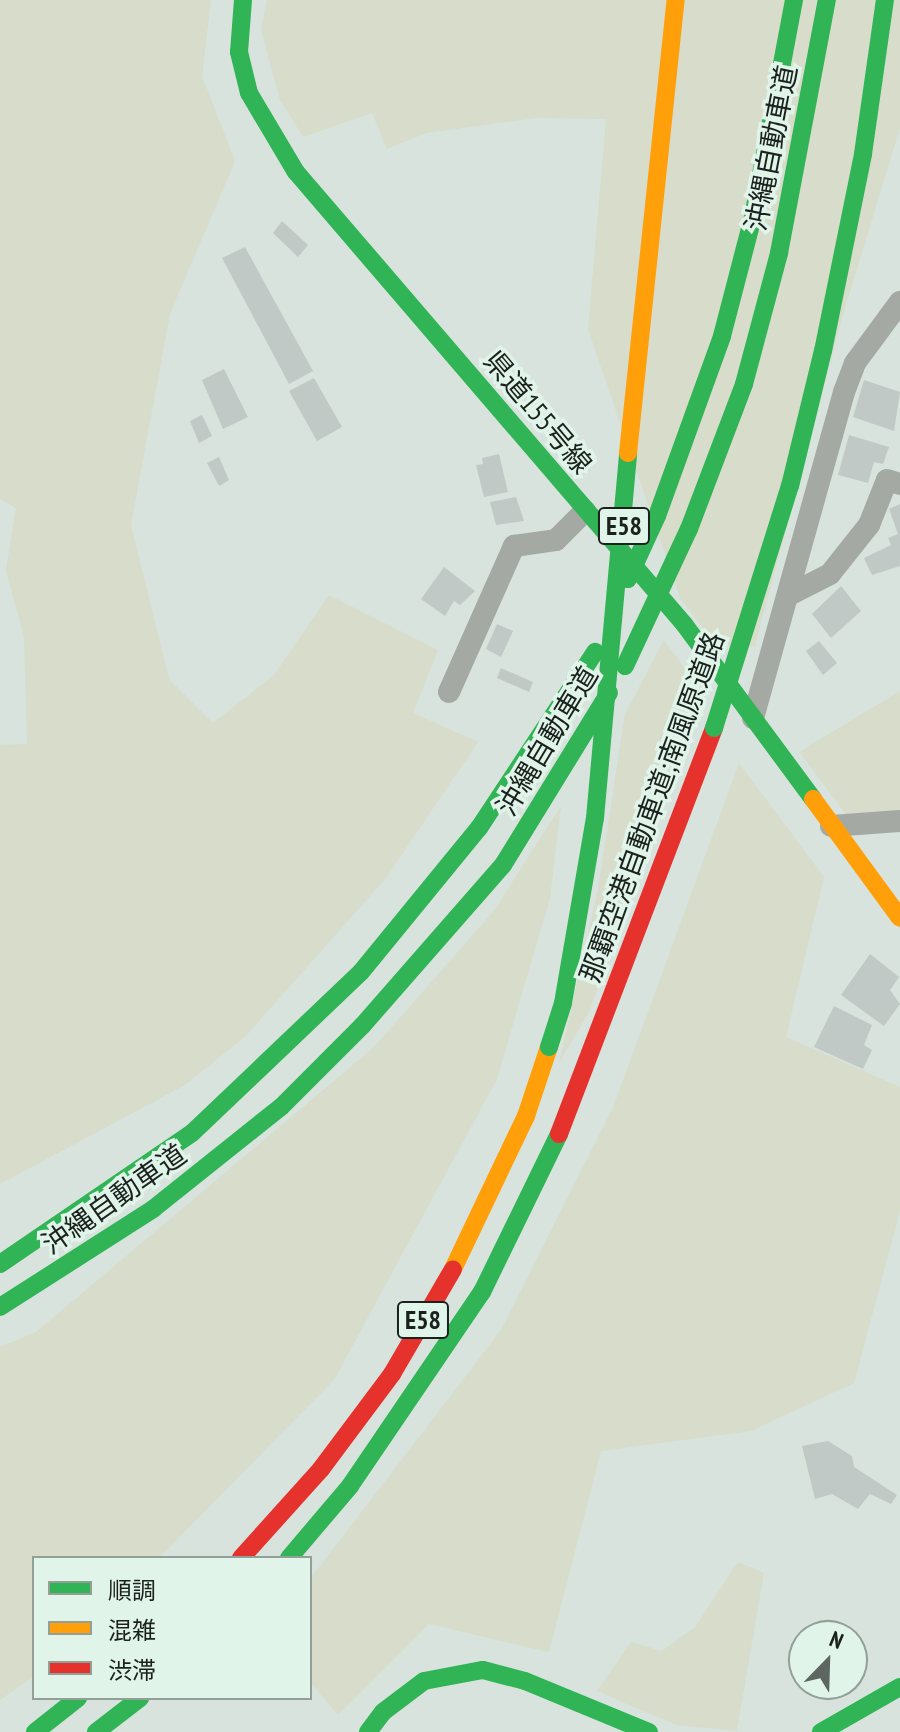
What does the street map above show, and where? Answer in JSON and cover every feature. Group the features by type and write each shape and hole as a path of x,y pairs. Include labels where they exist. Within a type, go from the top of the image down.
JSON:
{"main road":[{"name":"県道155号線","path":"243,0 239,34 243,73 271,135 585,511 684,624 900,918"},
{"name":"那覇空港自動車道;南風原道路","path":"243,1556 321,1469 392,1374 422,1322 526,1116 563,1003 595,818 650,214 676,0"},
{"name":"沖縄自動車道","path":"0,1264 192,1133 361,972 479,828 595,652 657,516 722,336 753,217 794,0"},
{"name":"沖縄自動車道","path":"0,1307 91,1252 220,1160 362,1026 503,865 625,666 689,529 744,384 779,253 827,0"},
{"name":"那覇空港自動車道;南風原道路","path":"291,1556 350,1486 421,1389 482,1292 553,1150 714,728 790,486 823,351 863,154 885,0"},
{"path":"368,1732 383,1712 424,1681 483,1670 525,1681 649,1732"},
{"path":"821,1732 900,1687"},
{"path":"35,1732 75,1700"},
{"path":"96,1732 137,1700"}],"street":[{"path":"753,718 791,594 844,392 855,363 900,302"},
{"path":"791,594 830,574 869,525 887,480 900,484"},
{"path":"449,692 514,546 556,540 585,511"},
{"path":"831,826 900,821"}],"green space":[{"path":"0,0 211,0 202,76 235,161 170,314 131,525 169,679 213,723 274,675 329,595 438,650 413,713 478,742 386,878 246,1036 185,1085 0,1184 0,745 27,744 24,637 6,570 16,508 0,499"},
{"path":"267,0 900,0 900,128 842,318 755,646 716,645 680,598 588,329 606,119 536,118 426,133 387,149 372,113 303,137 280,100 261,30"},
{"path":"664,640 705,695 589,1012 559,1063 598,889 625,714"},
{"path":"900,691 900,811 846,814 799,752"},
{"path":"739,763 824,877 786,1037 900,1087 900,1211 854,1383 751,1431 601,1451 549,1652 429,1624 338,1715 312,1684 312,1576 501,1330 614,1105"},
{"path":"561,806 550,898 497,1079 334,1380 161,1556 32,1556 32,1677 0,1700 0,1347 36,1332 374,1047 493,912"},
{"path":"738,1562 764,1573 737,1731 676,1725 597,1691 631,1642 662,1651 695,1627"}],"building":[{"path":"282,221 308,245 298,257 273,233"},
{"path":"245,247 313,371 289,384 222,258"},
{"path":"224,369 248,417 223,429 202,380"},
{"path":"314,378 342,427 317,441 289,391"},
{"path":"864,380 900,392 894,431 853,417"},
{"path":"202,415 212,436 199,443 190,421"},
{"path":"849,435 889,447 883,464 874,462 868,483 838,475"},
{"path":"499,454 508,492 484,497 476,465 483,464 482,458"},
{"path":"219,457 229,480 219,486 207,463"},
{"path":"516,497 524,521 496,525 490,502"},
{"path":"900,504 900,566 872,575 864,558 891,545 888,538 898,534 889,509"},
{"path":"444,567 475,591 460,605 454,601 445,616 421,599"},
{"path":"841,586 861,611 831,638 812,614"},
{"path":"497,624 513,631 501,657 486,649"},
{"path":"819,641 837,663 823,675 806,651"},
{"path":"501,668 533,682 529,692 497,678"},
{"path":"870,954 899,977 890,990 900,1004 884,1026 841,995"},
{"path":"834,1006 872,1025 864,1045 872,1050 863,1069 814,1047"},
{"path":"828,1441 852,1456 854,1467 897,1495 891,1504 870,1494 858,1509 832,1494 815,1499 802,1446"}],"traffic: fast":[{"path":"243,0 239,52 249,93 296,172 684,624 813,799"},
{"path":"628,579 657,516 722,336 753,217 794,0"},
{"path":"625,666 689,529 744,384 779,253 827,0"},
{"path":"714,728 790,486 823,351 863,154 885,0"},
{"path":"549,1047 563,1003 595,818 628,453"},
{"path":"0,1264 192,1133 361,972 479,828 595,652"},
{"path":"0,1307 153,1209 281,1107 362,1026 503,865 609,693"},
{"path":"291,1556 350,1486 482,1292 559,1134"},
{"path":"368,1732 383,1712 424,1681 483,1670 525,1681 649,1732"},
{"path":"821,1732 900,1687"},
{"path":"35,1732 75,1700"},
{"path":"96,1732 137,1700"}],"traffic: slow":[{"path":"628,453 676,0"},
{"path":"813,799 900,918"},
{"path":"453,1269 526,1116 549,1047"}],"traffic: jam":[{"path":"559,1134 714,728"},
{"path":"243,1556 321,1469 392,1374 453,1269"}]}
